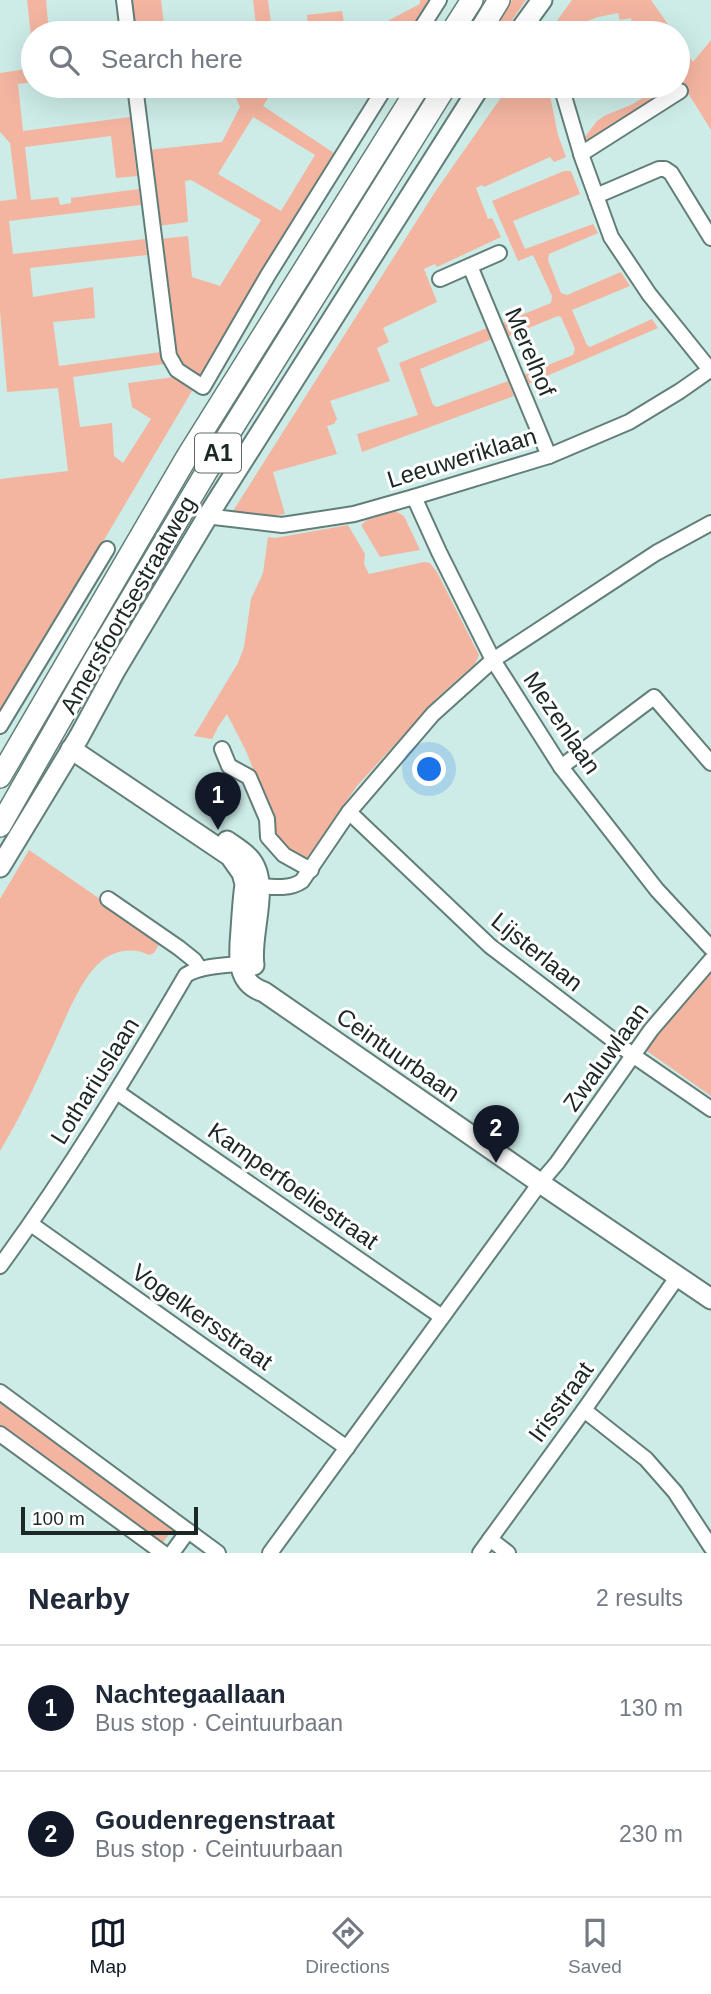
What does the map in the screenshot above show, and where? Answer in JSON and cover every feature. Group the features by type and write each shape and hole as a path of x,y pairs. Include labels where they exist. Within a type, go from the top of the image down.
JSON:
{"highway":[{"path":"459,21 472,0"},
{"path":"486,21 499,0"},
{"name":"A1","path":"0,777 188,455 411,98"},
{"name":"A1","path":"0,826 227,437 439,98"}],"main road":[{"path":"533,21 542,0"},
{"name":"Amersfoortsestraatweg","path":"0,867 209,514 473,98"},
{"path":"75,743 222,849 252,885"},
{"name":"Ceintuurbaan","path":"252,885 252,950 246,963 264,992 711,1299"}],"street":[{"path":"124,0 127,21"},
{"path":"426,21 439,0"},
{"path":"137,98 169,356 177,370 203,387 275,264 379,98"},
{"path":"565,98 581,154 611,236 649,295 711,370"},
{"path":"581,154 669,98"},
{"path":"596,196 659,169 665,169 671,173 711,238"},
{"path":"440,279 499,253"},
{"name":"Merelhof","path":"470,266 549,456"},
{"name":"Leeuweriklaan","path":"209,514 214,517 282,525 354,514 414,497 549,456 629,422 711,370"},
{"name":"Mezenlaan","path":"414,497 493,660 561,767 657,890 711,948"},
{"path":"252,885 295,886 302,881 349,812 433,714 493,660 656,553 710,525"},
{"name":"Amersfoortsestraatweg","path":"0,726 107,549"},
{"path":"561,767 654,697 711,763"},
{"path":"222,749 229,766 249,777 267,819 268,837 284,855 310,870"},
{"name":"Lijsterlaan","path":"349,812 490,946 634,1056 711,1109"},
{"path":"108,899 179,948 194,960 200,969 246,963"},
{"name":"Zwaluwlaan","path":"270,1553 557,1163 651,1030 711,960"},
{"name":"Lothariuslaan","path":"0,1266 32,1224 117,1091 186,975 200,969"},
{"name":"Kamperfoeliestraat","path":"117,1091 442,1317"},
{"name":"Vogelkersstraat","path":"32,1224 346,1448"},
{"name":"Irisstraat","path":"480,1553 678,1276"},
{"path":"0,1392 218,1553"},
{"path":"584,1410 646,1459 676,1492 711,1547"},
{"path":"0,1434 163,1553"},
{"path":"173,1553 188,1531"},
{"path":"490,1539 508,1553"}],"shaded area":[{"path":"27,0 46,0 48,21 29,21"},
{"path":"130,0 161,0 164,21 133,21"},
{"path":"253,0 268,0 271,21 256,21"},
{"path":"420,0 432,0 419,21 387,21 420,4"},
{"path":"512,0 526,0 511,21 499,21"},
{"path":"572,0 651,0 666,21 631,21 631,18 620,20 618,13 588,21 557,21"},
{"path":"342,11 344,21 308,21 307,15"},
{"path":"711,40 711,130 690,96 690,57 693,62"},
{"path":"21,70 21,84 18,84 23,131 130,117 137,176 116,178 111,136 25,147 31,200 58,197 60,205 71,203 71,198 139,189 141,205 9,221 13,254 145,239 147,255 30,268 33,297 93,287 95,318 53,322 59,366 161,352 164,364 73,377 80,427 112,423 114,456 123,463 151,419 132,407 128,383 175,377 192,391 0,716 0,479 68,471 58,388 7,392 0,311 0,201 17,199 10,143 0,132 0,73"},
{"path":"236,98 268,98 263,106 337,155 201,376 186,367 175,355 159,239 188,236 192,277 220,286 261,220 191,180 185,181 188,222 158,226 148,150 222,142 240,107","holes":["253,117 315,155 281,211 218,174"]},
{"path":"501,98 550,98 558,135 566,157 554,162 550,157 484,187 482,185 476,188 488,219 492,218 501,237 437,267 435,264 424,269 437,302 383,328 389,342 377,348 390,381 330,401 337,419 334,424 327,426 337,454 273,472 285,514 264,517 233,511 435,192"},
{"path":"642,98 663,98 586,149 584,138 597,121"},
{"path":"564,171 571,171 580,194 513,221 525,249 593,224 598,233 549,254 548,260 561,293 567,295 621,272 630,286 572,310 587,345 590,347 652,319 658,328 521,387 518,377 573,355 575,349 561,317 558,316 502,339 497,325 551,303 552,296 533,255 518,261 492,201"},
{"path":"487,328 492,339 420,369 433,405 437,407 508,381 514,396 362,452 357,434 418,415 399,363"},
{"path":"395,511 404,516 420,550 380,557 361,525 367,520"},
{"path":"348,525 365,554 364,564 369,574 430,563 479,655 475,664 437,698 357,786 306,859 282,846 272,830 275,824 246,751 227,714 212,739 194,736 238,663 244,647 251,599 263,573 268,537"},
{"path":"29,850 161,941 154,953 117,953 92,970 74,999 16,1124 0,1151 0,899"},
{"path":"711,964 711,1096 644,1049"},
{"path":"0,1400 174,1528 161,1545 0,1428"}],"place":[{"name":"Nachtegaallaan","path":"218,830"},
{"name":"Goudenregenstraat","path":"496,1163"}]}
